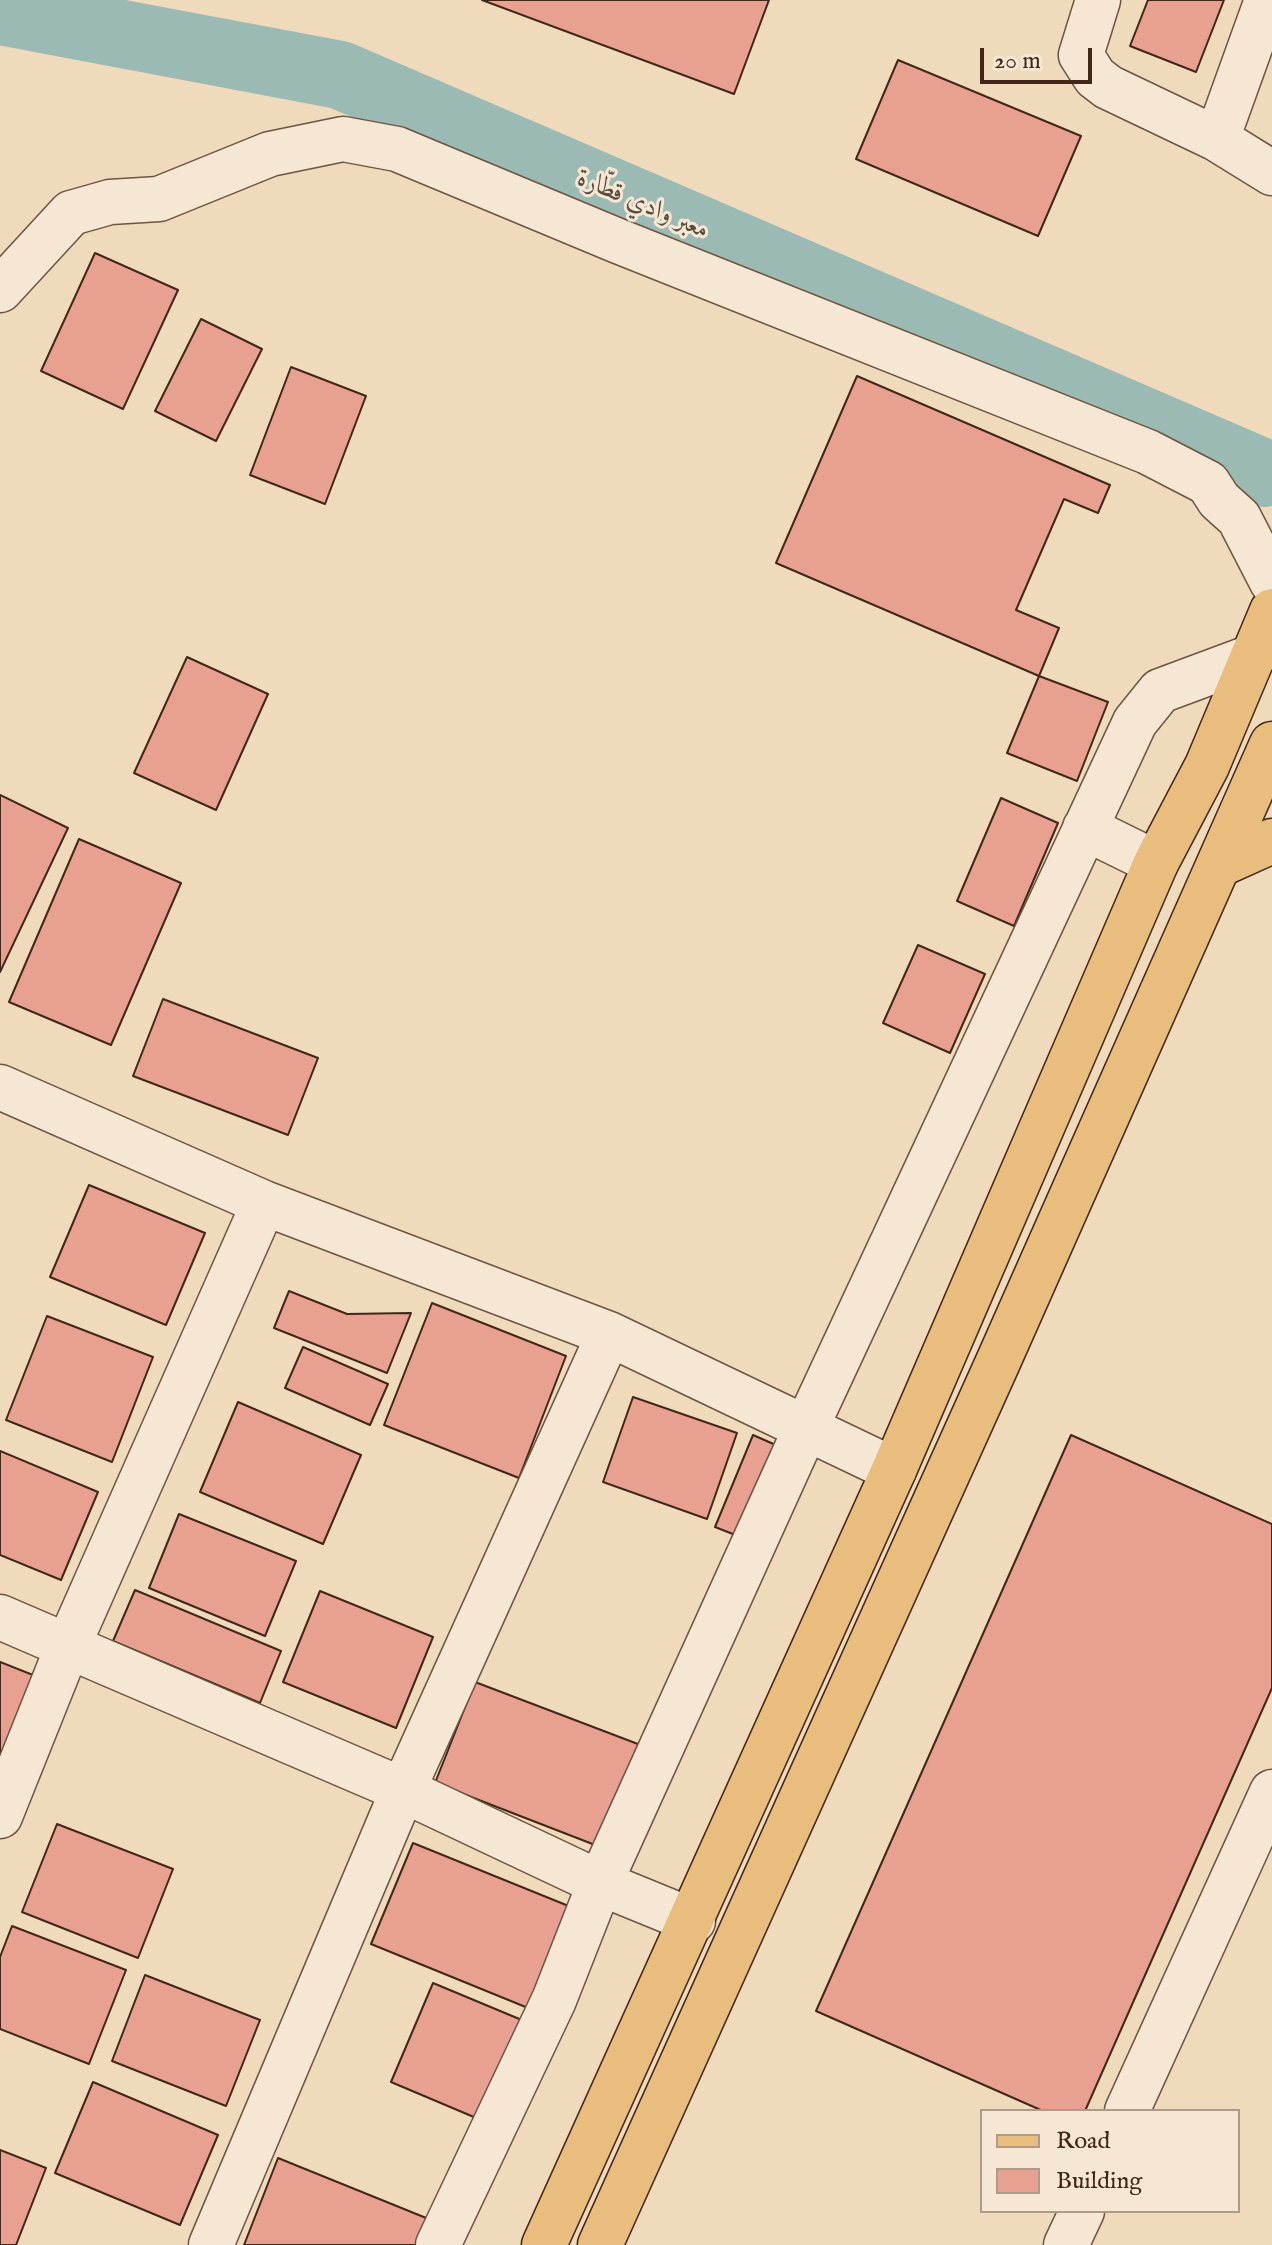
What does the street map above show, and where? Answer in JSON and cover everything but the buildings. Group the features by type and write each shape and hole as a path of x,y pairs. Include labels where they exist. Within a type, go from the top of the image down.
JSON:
{"main road":[{"path":"544,2245 693,1921 894,1470 1156,863 1207,766 1272,611"},
{"path":"600,2245 1221,864 1272,744"},
{"path":"1221,864 1272,841"}],"street":[{"path":"1098,0 1081,55 1095,77 1108,87 1217,139 1272,173"},
{"path":"1217,139 1257,75 1267,0"},
{"path":"0,290 71,213 110,202 159,199 270,154 343,139 397,149 618,241 1148,452 1208,483 1219,500 1239,518 1272,582"},
{"path":"438,2245 554,2000 600,1883 806,1428 1135,722 1160,691 1254,656"},
{"path":"1085,828 1156,863"},
{"path":"0,1087 264,1203 609,1334 894,1470"},
{"path":"0,1816 68,1646 264,1203"},
{"path":"211,2245 403,1790 609,1334"},
{"path":"0,1617 403,1790 600,1883 693,1921"},
{"path":"1128,2109 1272,1792"},
{"path":"1066,2245 1081,2213"}],"waterway":[{"name":"معبر وادي قطّارة","path":"0,11 340,75 1264,473"}]}
